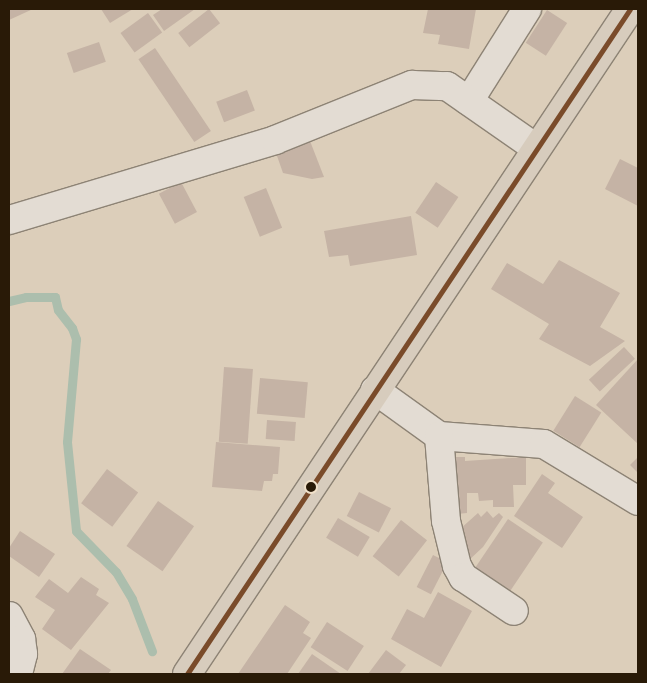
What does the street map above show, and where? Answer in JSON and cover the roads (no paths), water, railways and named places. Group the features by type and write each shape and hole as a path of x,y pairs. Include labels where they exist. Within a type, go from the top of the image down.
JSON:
{"highway":[{"path":"188,674 536,148 633,11"}],"street":[{"path":"469,101 527,9"},
{"path":"9,220 275,140 412,85 448,86 536,148"},
{"path":"375,390 439,436 544,444 638,501"},
{"path":"439,436 446,521 457,566 462,577 514,611"},
{"path":"9,616 21,638 23,654 18,674"}],"waterway":[{"path":"9,301 26,297 55,297 58,310 72,328 76,339 67,442 76,531 116,572 132,599 152,651"}]}
